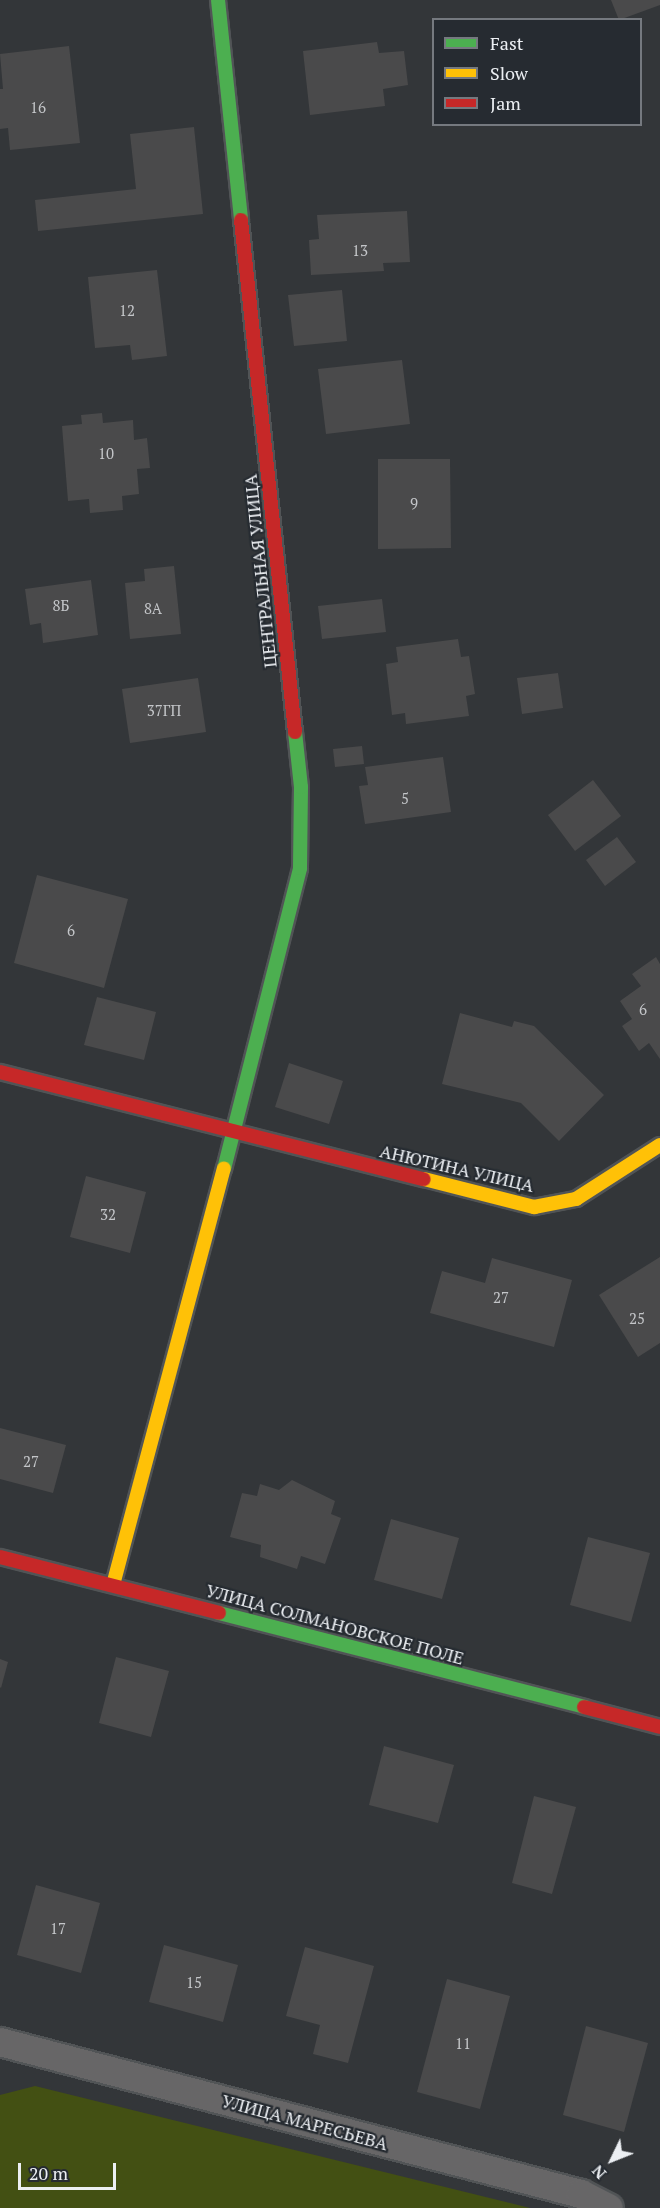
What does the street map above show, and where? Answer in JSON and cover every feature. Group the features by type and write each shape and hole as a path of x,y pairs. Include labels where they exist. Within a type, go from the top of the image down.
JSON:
{"street":[{"name":"ЦЕНТРАЛЬНАЯ УЛИЦА","path":"113,1585 234,1133 300,868 301,788 218,0"},
{"name":"АНЮТИНА УЛИЦА","path":"0,1072 534,1207 576,1199 660,1145"},
{"name":"УЛИЦА СОЛМАНОВСКОЕ ПОЛЕ","path":"0,1557 660,1727"},
{"name":"УЛИЦА МАРЕСЬЕВА","path":"0,2042 581,2194 609,2208"}],"green space":[{"path":"35,2086 530,2208 0,2208 0,2095"}],"building":[{"path":"611,0 660,0 660,5 624,18 618,18"},
{"path":"377,42 379,53 404,51 408,85 383,89 385,106 310,115 303,51"},
{"path":"69,46 80,143 10,150 8,128 0,129 0,89 3,89 0,54"},
{"path":"194,127 203,214 38,231 35,200 136,189 130,134"},
{"path":"407,211 410,262 383,263 384,271 311,275 309,240 319,239 317,215"},
{"path":"157,270 167,356 132,360 130,345 95,348 88,277"},
{"path":"342,290 347,341 294,346 288,295"},
{"path":"402,360 410,424 326,434 318,369"},
{"path":"102,413 103,423 133,420 134,440 147,438 150,468 137,469 139,494 122,496 123,510 90,513 89,499 68,501 62,426 82,424 81,415"},
{"path":"378,459 450,459 451,548 378,549"},
{"path":"174,566 181,634 130,639 125,583 145,581 144,569"},
{"path":"91,580 98,635 43,643 41,623 30,625 25,589"},
{"path":"382,599 386,632 322,639 318,606"},
{"path":"458,639 461,657 469,656 475,694 466,696 469,716 406,724 405,713 392,715 386,664 398,662 396,647"},
{"path":"558,673 563,708 522,714 517,678"},
{"path":"198,678 206,732 130,743 122,689"},
{"path":"362,746 364,764 335,767 333,749"},
{"path":"443,757 451,812 365,824 359,786 368,785 365,767"},
{"path":"593,780 621,816 575,851 548,815"},
{"path":"617,837 636,862 605,886 586,860"},
{"path":"37,875 128,899 104,988 14,963"},
{"path":"656,957 660,964 660,1059 649,1043 639,1051 622,1026 632,1019 620,1001 641,986 632,974"},
{"path":"97,997 156,1012 144,1060 84,1045"},
{"path":"460,1013 512,1027 514,1021 534,1026 604,1095 559,1141 521,1103 442,1084"},
{"path":"289,1063 343,1081 329,1124 275,1107"},
{"path":"86,1176 146,1192 130,1253 70,1237"},
{"path":"660,1257 660,1343 638,1357 599,1295"},
{"path":"492,1258 572,1280 554,1347 430,1313 442,1271 485,1283"},
{"path":"0,1428 66,1445 53,1493 0,1479"},
{"path":"292,1480 335,1501 331,1514 341,1518 325,1564 301,1556 297,1569 260,1557 261,1545 230,1537 242,1493 257,1496 260,1484 279,1490"},
{"path":"391,1519 459,1538 442,1599 374,1580"},
{"path":"588,1537 650,1553 631,1622 570,1605"},
{"path":"116,1657 169,1671 151,1737 99,1723"},
{"path":"0,1659 8,1662 1,1688 0,1687"},
{"path":"384,1746 454,1765 438,1823 369,1805"},
{"path":"534,1796 576,1807 552,1894 512,1883"},
{"path":"36,1885 100,1903 81,1973 17,1955"},
{"path":"164,1945 238,1965 223,2022 149,2002"},
{"path":"305,1947 374,1966 348,2063 313,2054 320,2025 286,2016"},
{"path":"447,1979 510,1996 480,2109 417,2092"},
{"path":"586,2026 648,2043 624,2132 563,2115"}],"traffic: fast":[{"path":"218,0 241,220"},
{"path":"224,1169 300,868 301,787 295,732"},
{"path":"219,1613 584,1707"}],"traffic: slow":[{"path":"424,1179 534,1207 576,1199 660,1145"},
{"path":"113,1585 224,1169"}],"traffic: jam":[{"path":"241,220 295,732"},
{"path":"0,1072 424,1179"},
{"path":"0,1557 219,1613"},
{"path":"584,1707 660,1727"}]}
